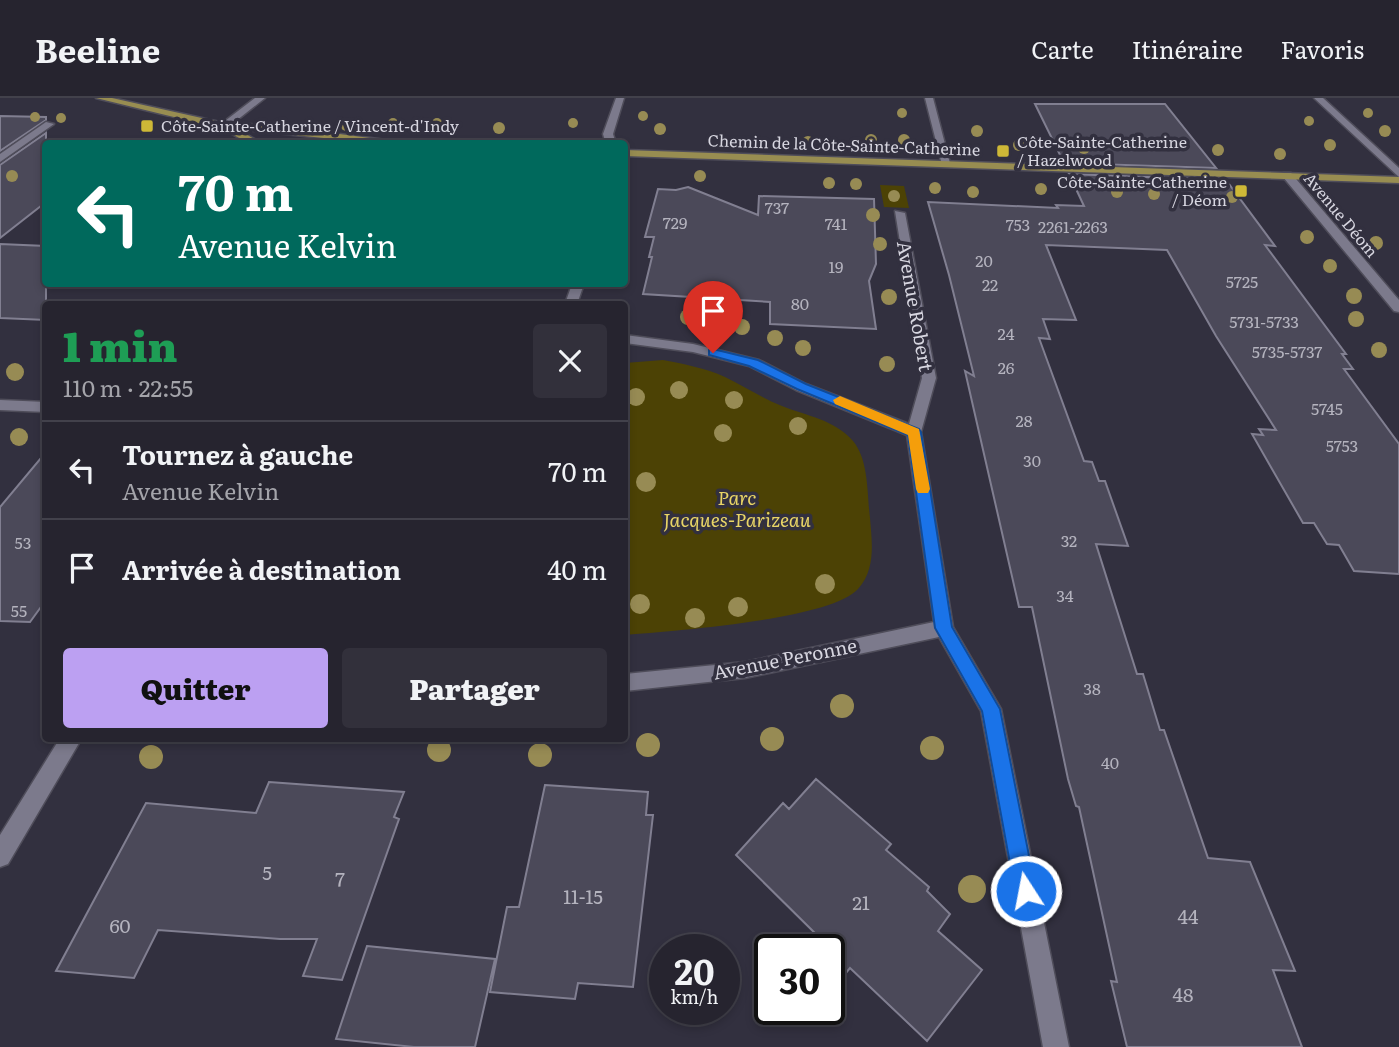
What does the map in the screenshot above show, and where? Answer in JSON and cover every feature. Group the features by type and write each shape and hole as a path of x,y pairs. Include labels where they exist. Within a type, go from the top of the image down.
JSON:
{"main road":[{"path":"100,98 224,126 269,128 376,140"},
{"path":"224,126 250,140"},
{"name":"Chemin de la Côte-Sainte-Catherine","path":"628,153 1399,180"}],"street":[{"path":"224,126 261,98"},
{"path":"610,140 608,134 620,98"},
{"path":"929,98 947,164"},
{"path":"1318,98 1399,174"},
{"path":"0,159 49,124"},
{"name":"Avenue Déom","path":"1287,175 1399,308"},
{"name":"Avenue Robert","path":"899,214 929,378 914,432 944,628 990,709 1056,1047"},
{"path":"628,339 693,348 754,363 801,387 914,432"},
{"path":"0,405 42,407"},
{"name":"Avenue Peronne","path":"628,683 745,670 944,628"},
{"path":"0,856 70,742"}],"green space":[{"path":"880,185 904,186 909,208 884,207"},
{"name":"Parc Jacques-Parizeau","path":"663,360 702,369 725,377 775,403 829,423 853,441 865,467 872,546 868,573 858,589 842,600 784,616 712,627 628,635 628,363"}],"building":[{"path":"1035,104 1165,104 1216,168 1064,163"},
{"path":"0,116 46,117 46,120 0,151"},
{"path":"46,133 46,140 42,140 42,205 0,238 0,165"},
{"path":"1069,174 1226,180 1275,246 1265,245 1346,354 1342,354 1353,369 1344,369 1399,444 1399,574 1354,571 1339,545 1327,544 1314,523 1303,523 1252,434 1263,435 1259,429 1276,430 1216,336 1167,250 1046,245 1076,320 1043,319 1050,339 1039,338 1084,461 1092,462 1099,481 1105,481 1128,546 1096,544 1137,674 1143,674 1160,730 1164,730 1208,858 1250,862 1295,971 1273,970 1302,1047 1127,1047 1111,981 1117,982 1079,807 1076,806 1068,779 1032,607 1019,607 965,371 974,376 928,202 1058,208 1056,205 1084,206"},
{"path":"688,187 758,215 759,196 874,199 876,264 869,281 876,329 770,324 770,302 643,294 654,237 645,237 658,189 676,190"},
{"path":"0,244 42,246 42,287 46,287 46,301 42,301 42,320 0,318"},
{"path":"42,457 42,606 30,622 0,621 0,507"},
{"path":"816,779 891,844 886,850 929,887 927,891 950,914 938,931 982,970 927,1041 850,968 845,974 845,934 816,934 736,855 783,803 789,809"},
{"path":"269,782 404,792 394,817 399,819 342,980 303,976 317,939 158,930 134,978 56,971 146,803 256,813"},
{"path":"545,785 648,792 646,815 653,815 633,987 578,983 575,999 490,992 507,907 519,907"},
{"path":"367,946 495,959 475,1047 414,1047 336,1039"}],"slow traffic":[{"path":"840,400 914,432 923,489"}],"place":[{"name":"Côte-Sainte-Catherine / Vincent-d'Indy","path":"147,126"},
{"name":"Côte-Sainte-Catherine / Hazelwood","path":"1003,151"},
{"name":"Côte-Sainte-Catherine / Déom","path":"1241,191"}],"route":[{"path":"713,353 754,363 801,387 852,405 914,432 944,628 990,709 1026,891"}]}
